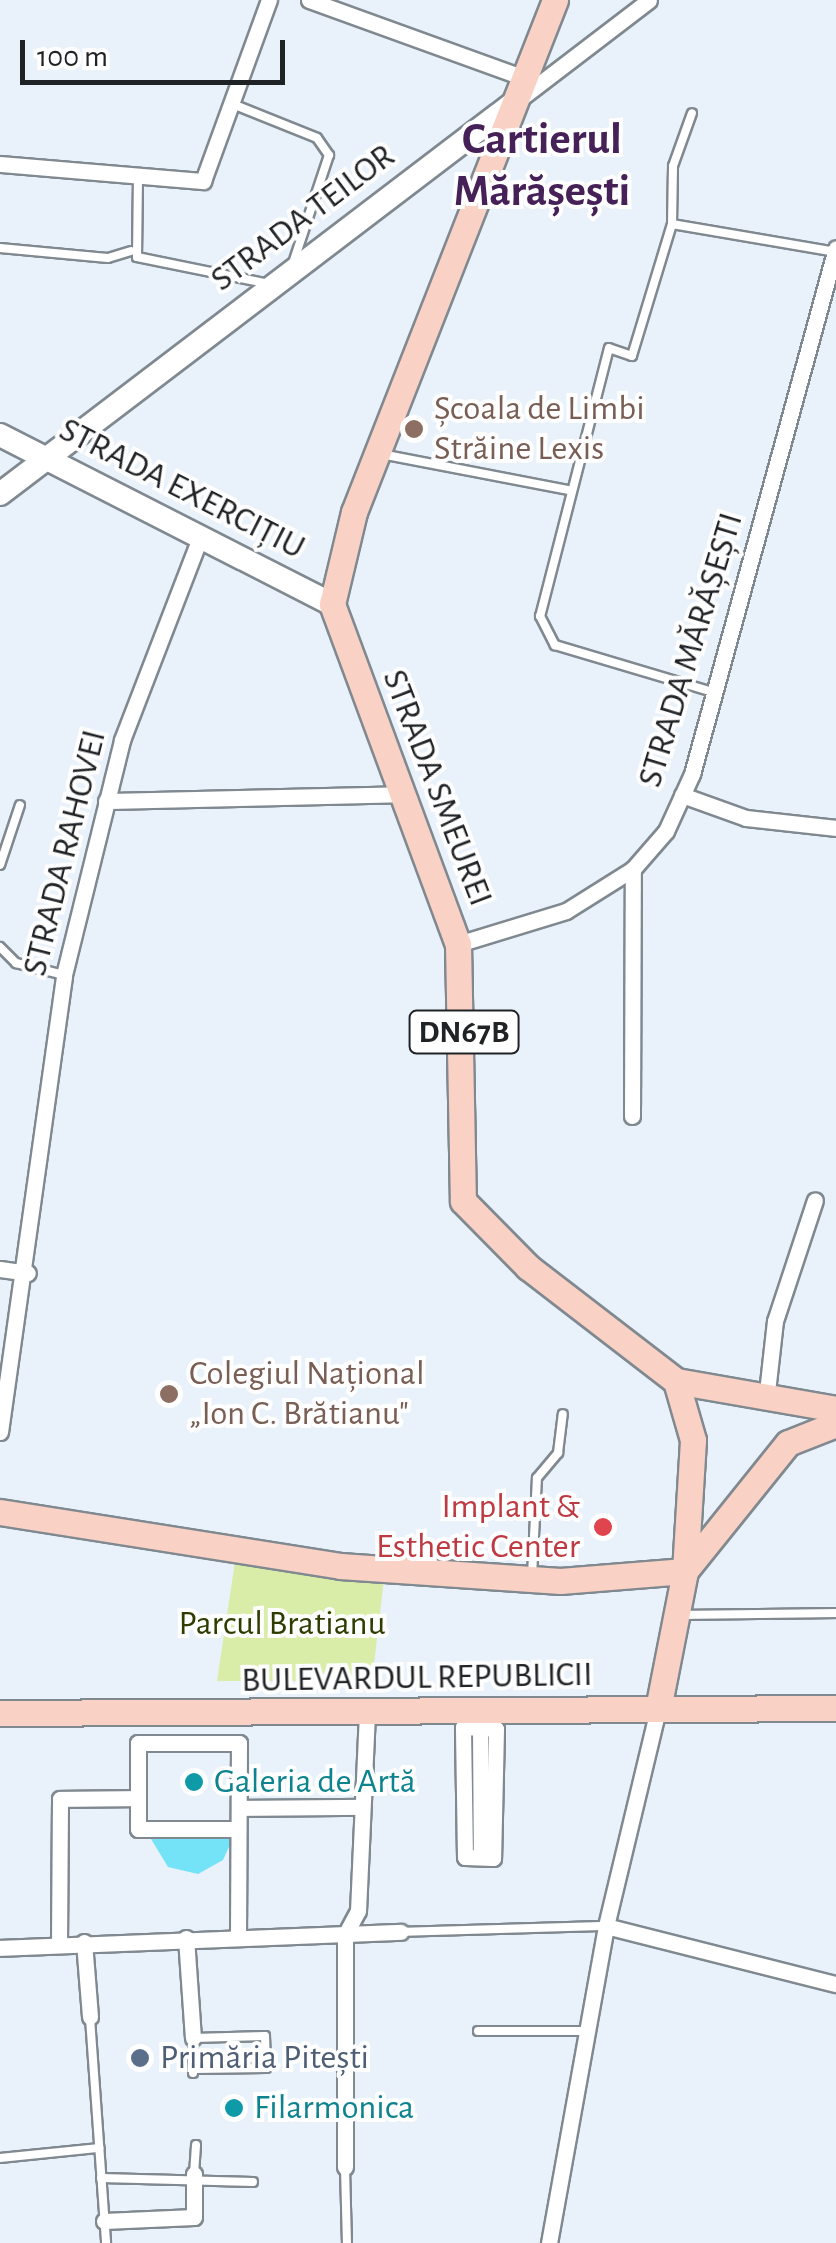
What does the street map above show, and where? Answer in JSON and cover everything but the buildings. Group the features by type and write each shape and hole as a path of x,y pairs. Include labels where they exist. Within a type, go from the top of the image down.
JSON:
{"main road":[{"name":"STRADA SMEUREI","path":"555,0 338,559 332,604 458,944 462,1202 528,1267 676,1381 766,1401 836,1409"},
{"path":"658,1709 685,1571 693,1424 676,1381"},
{"path":"0,1512 340,1566 532,1579 685,1571 788,1442 836,1424"},
{"name":"BULEVARDUL REPUBLICII","path":"0,1714 836,1708"}],"street":[{"path":"0,164 203,181 236,105 269,0"},
{"path":"309,0 525,78"},
{"name":"STRADA TEILOR","path":"0,494 648,0"},
{"name":"STRADA MĂRĂȘEȘTI","path":"458,944 566,911 633,869 682,795 714,693 836,250"},
{"name":"STRADA EXERCIȚIU","path":"0,435 332,604"},
{"name":"STRADA RAHOVEI","path":"0,1432 28,1273 64,974 106,801 200,538"},
{"path":"106,801 404,794"},
{"path":"682,795 746,818 836,828"},
{"path":"632,1116 633,869"},
{"path":"766,1401 775,1321 815,1200"},
{"path":"0,1268 28,1273"},
{"path":"549,2243 606,1926 658,1709"},
{"path":"345,2167 345,1935 358,1911 367,1714"},
{"path":"463,1727 496,1728 493,1858 481,1857 465,1857 463,1727"},
{"path":"238,1829 138,1829 138,1743 239,1743 238,1936"},
{"path":"58,1944 60,1798 138,1798"},
{"path":"238,1808 362,1808"},
{"path":"606,1926 836,1984"},
{"path":"0,1948 401,1932"},
{"path":"186,1938 193,2038"},
{"path":"84,1942 90,2017"},
{"path":"104,2220 194,2216 194,2174"}],"lane":[{"path":"0,248 131,252 282,277 329,155 317,138 236,105"},
{"path":"692,113 673,166 672,224 632,356 609,348 568,490 542,633 575,653 714,693"},
{"path":"131,252 138,176"},
{"name":"STRADA MĂRĂȘEȘTI","path":"672,224 836,250"},
{"path":"378,453 568,490"},
{"path":"0,865 20,804"},
{"path":"0,946 16,963 64,974"},
{"path":"532,1579 537,1478 558,1453 563,1414"},
{"path":"676,1616 836,1613"},
{"path":"401,1932 606,1926"},
{"path":"90,2017 106,2243"},
{"path":"478,2031 588,2031"},
{"path":"265,2036 266,2068 193,2071 193,2038 265,2036"},
{"path":"194,2174 196,2145"},
{"path":"0,2158 98,2148"},
{"path":"345,2167 347,2243"},
{"path":"101,2178 194,2174 253,2182"}],"green space":[{"name":"Parcul Bratianu","path":"235,1562 384,1579 372,1681 217,1681"}],"water":[{"path":"148,1834 235,1834 223,1860 198,1874 168,1867"}],"place":[{"name":"Școala de Limbi Străine Lexis","path":"414,429"},
{"name":"Colegiul Național „Ion C. Brătianu\"","path":"169,1394"},
{"name":"Implant & Esthetic Center","path":"603,1527"},
{"name":"Galeria de Artă","path":"194,1782"},
{"name":"Primăria Pitești","path":"140,2058"},
{"name":"Filarmonica","path":"234,2108"}],"district":[{"name":"Cartierul Mărășești","path":"542,166"}]}
